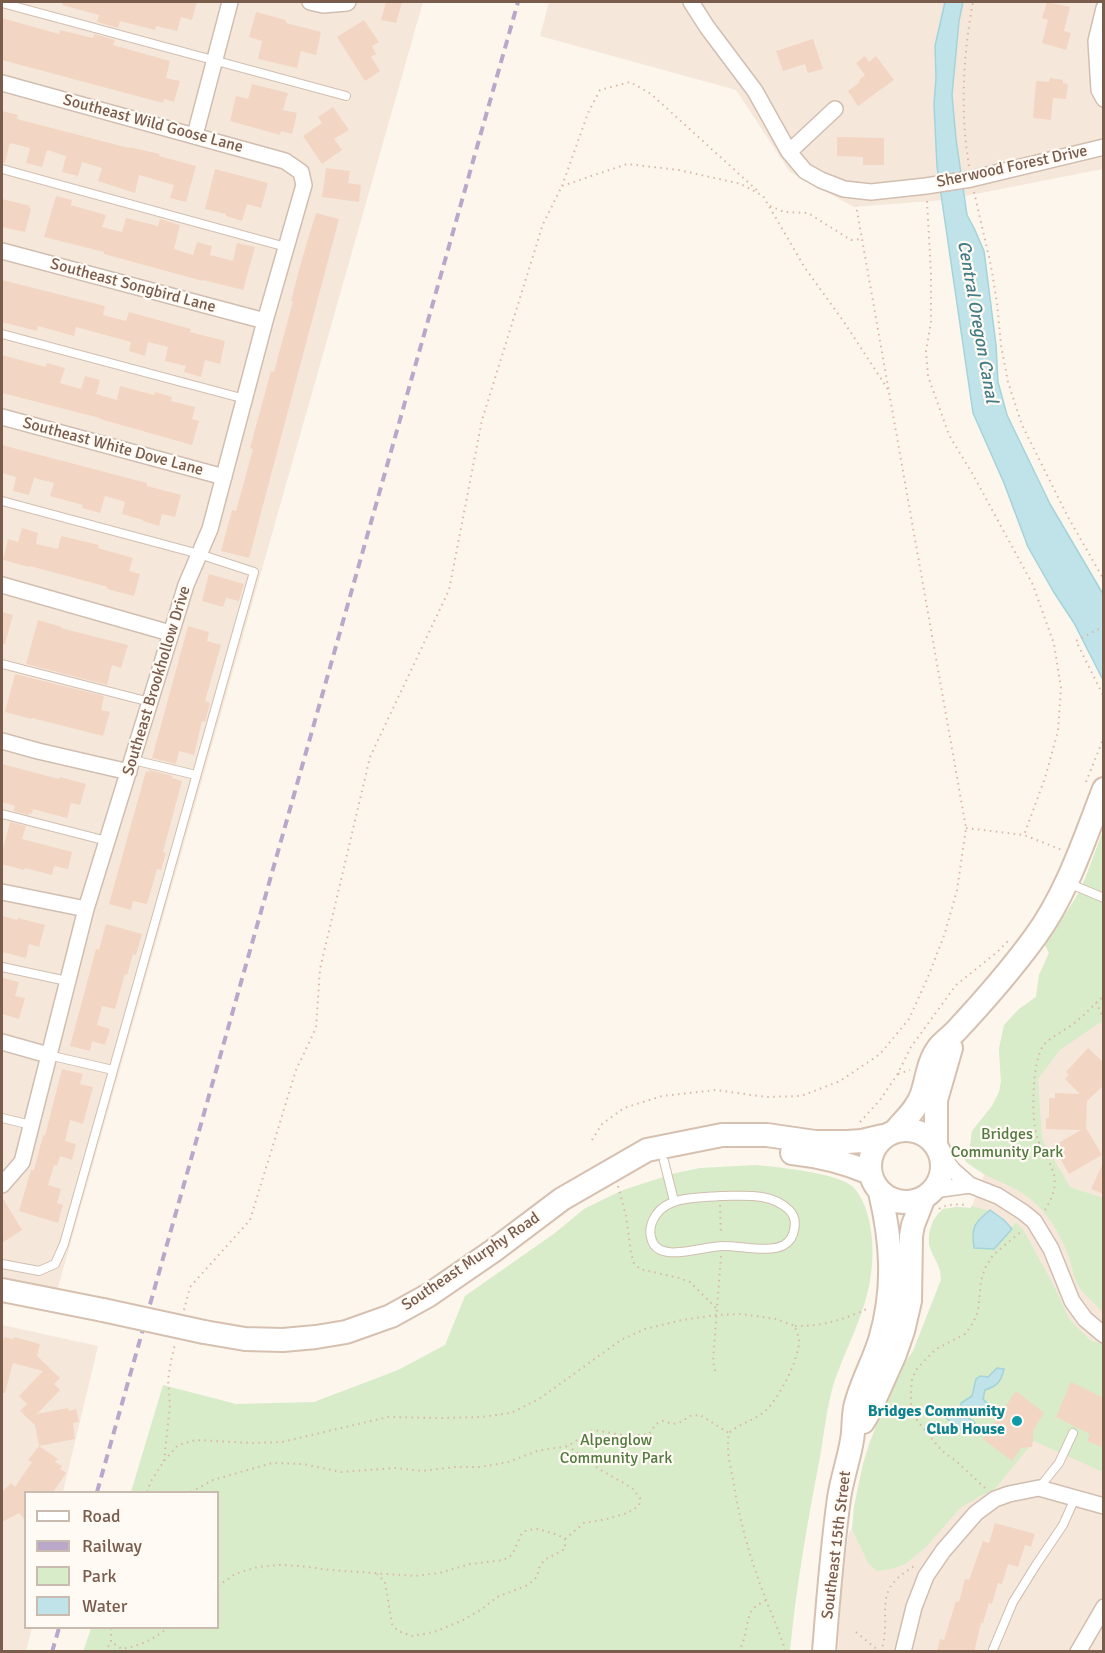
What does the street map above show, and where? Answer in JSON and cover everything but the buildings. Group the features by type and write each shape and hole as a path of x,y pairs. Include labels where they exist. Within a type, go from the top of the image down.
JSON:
{"main road":[{"path":"955,1032 936,1100 938,1150 943,1167 940,1179 932,1199 901,1202 890,1199 875,1183 869,1163 871,1153 876,1144 916,1107 922,1095 926,1074 938,1048 955,1032 1012,966 1035,937 1056,904 1066,882 1065,854 1095,785"},
{"path":"889,1133 906,1129 918,1131 928,1136 938,1150"},
{"name":"Southeast Murphy Road","path":"2,1290 245,1340 316,1338 346,1332 391,1316 429,1295 562,1199 647,1150 722,1136 767,1135 815,1142 848,1142 862,1141 889,1133"},
{"name":"Southeast Murphy Road","path":"613,1169 648,1166 685,1155 724,1151 768,1151 813,1156 849,1164 875,1183"},
{"name":"Southeast 15th Street","path":"824,1652 833,1545 855,1408 879,1341 891,1278 886,1219 875,1183"},
{"name":"Southeast 15th Street","path":"852,1438 869,1412 903,1331 910,1301 910,1236 913,1225 932,1199"}],"street":[{"path":"195,135 230,2"},
{"path":"310,2 323,5 348,2"},
{"name":"Sherwood Forest Drive","path":"691,2 755,91 789,152 805,171 844,189 871,192 970,179 1104,147"},
{"path":"1104,8 1096,41 1099,90 1104,99"},
{"name":"Southeast Wild Goose Lane","path":"2,83 285,161 301,172"},
{"path":"789,152 835,109"},
{"name":"Southeast Brookhollow Drive","path":"2,1185 22,1162 86,909 170,633 186,585 210,530 265,321 304,185 301,172"},
{"name":"Southeast Songbird Lane","path":"2,251 265,321"},
{"name":"Southeast White Dove Lane","path":"2,417 224,477"},
{"path":"2,585 170,633"},
{"path":"2,741 38,752 131,766"},
{"path":"2,892 86,909"},
{"path":"2,1042 48,1055"},
{"path":"938,1150 953,1170 970,1185 998,1196 1034,1221 1051,1249 1072,1301 1085,1319 1104,1335"},
{"path":"932,1199 970,1185"},
{"path":"903,1652 919,1591 926,1576 943,1551 976,1513 995,1499 1039,1488 1104,1506"},
{"path":"1078,1652 1104,1607"}],"lane":[{"path":"2,3 346,96"},
{"path":"2,169 286,247"},
{"path":"2,334 244,399"},
{"path":"2,501 199,554 254,572 64,1244 55,1264 39,1271 2,1264"},
{"path":"2,664 150,702"},
{"path":"131,766 196,776"},
{"path":"2,814 107,841"},
{"path":"1066,882 1104,898"},
{"path":"2,967 67,981"},
{"path":"48,1055 113,1070"},
{"path":"2,1118 31,1125"},
{"path":"664,1161 674,1201"},
{"path":"720,1196 768,1197 782,1203 793,1212 795,1225 792,1237 784,1245 769,1249 722,1245 680,1253 657,1249 651,1238 650,1228 654,1216 674,1201 720,1196"},
{"path":"1039,1488 1059,1463 1073,1433"},
{"path":"992,1652 1013,1602 1063,1525 1075,1498"}],"path":[{"path":"973,2 968,31 963,115 965,145 970,179 991,266 1008,382 1022,425 1068,517 1104,580"},
{"path":"182,1318 190,1287 250,1220 296,1070 316,1028 320,969 370,757 449,590 482,420 543,224 562,186 588,113 600,90 630,82 651,94 763,196 805,268 889,391"},
{"path":"562,186 627,164 679,170 741,184 763,196"},
{"path":"930,185 931,322 926,351 928,376 949,435 1033,585 1054,644 1061,688 1058,731 1045,778 1024,835"},
{"path":"591,1140 602,1124 624,1108 662,1096 716,1090 766,1097 801,1096 840,1081 880,1054 909,1019 945,933 957,890 966,828 853,190"},
{"path":"770,206 784,212 808,213 851,240 862,239"},
{"path":"1104,626 1076,640 1104,697"},
{"path":"1095,785 1104,737"},
{"path":"966,828 1024,835 1065,854"},
{"path":"854,1127 880,1100 912,1047 956,985 996,953 1013,935"},
{"path":"995,1499 970,1473 942,1451 915,1419 911,1412 912,1379 917,1369 936,1349 965,1334 978,1312 981,1281 985,1268 993,1255 1042,1214 1050,1200 1055,1187 1054,1176 1033,1125 1037,1060 1043,1046 1078,1020 1104,996"},
{"path":"1096,1002 1104,1020"},
{"path":"715,1371 713,1361 722,1245 720,1196"},
{"path":"932,1199 945,1205 965,1205"},
{"path":"147,1491 164,1461 178,1445 196,1440 282,1442 388,1417 460,1418 511,1413 539,1399 621,1340 645,1329 682,1320 741,1314 795,1326 818,1326 844,1319 869,1308"},
{"path":"786,1652 744,1534 736,1503 728,1449 729,1433 765,1411 785,1384 796,1356 799,1340 795,1326"},
{"path":"164,1461 170,1405 168,1380 176,1340"},
{"path":"193,1491 213,1480 272,1462 303,1464 341,1472 396,1468 423,1471 480,1467 508,1462 537,1451 568,1446 593,1430 630,1436 649,1434 656,1424 663,1421 672,1424 690,1416 700,1415 729,1433"},
{"path":"377,1574 385,1582 392,1624 398,1631 412,1636 434,1632 461,1621 497,1597 528,1585 537,1578 544,1560 564,1549 565,1539 584,1523 608,1519 639,1506 640,1498 632,1488 599,1469 568,1446"},
{"path":"219,1585 235,1574 258,1567 300,1566 415,1576 439,1573 470,1564 503,1560 512,1554 522,1533 527,1530 538,1528 565,1539"},
{"path":"856,1632 880,1652 888,1589 902,1573 943,1551"},
{"path":"738,1652 754,1608 766,1600"},
{"path":"105,1652 111,1642 111,1629"},
{"path":"111,1642 124,1650 140,1646 167,1629"}],"shaded area":[{"path":"2,2 423,2 55,1298 2,1286"},
{"path":"549,2 1103,2 1103,169 945,200 854,207 790,172 736,90 540,36"},
{"path":"1103,831 1103,1651 838,1652 842,1573 863,1464 869,1443 913,1351 941,1280 940,1270 929,1245 930,1230 934,1220 943,1209 971,1208 984,1175 961,1156 970,1147 972,1131 992,1106 999,1092 1001,1082 999,1049 1004,1025 1019,1009 1036,997 1039,975 1049,953 1045,945 1075,899"},
{"path":"2,1325 98,1346 63,1491 24,1491 24,1629 32,1629 26,1651 2,1652"}],"green space":[{"name":"Bridges Community Park","path":"1103,831 1103,1024 1099,1023 1060,1050 1038,1079 1042,1139 1070,1187 1103,1198 1103,1313 1081,1290 1062,1240 1040,1208 1026,1195 977,1170 961,1156 970,1147 972,1131 992,1106 999,1092 1001,1082 999,1049 1004,1025 1019,1009 1036,997 1039,975 1049,953 1045,945 1075,899"},
{"name":"Alpenglow Community Park","path":"756,1165 807,1171 835,1178 846,1182 859,1195 871,1228 873,1253 871,1274 865,1303 833,1386 829,1404 802,1556 790,1651 83,1652 91,1629 219,1629 219,1491 131,1491 163,1385 236,1404 314,1402 398,1370 445,1345 465,1296 555,1233 584,1209 623,1190 700,1168"},
{"path":"971,1206 993,1213 1011,1229 1016,1222 1024,1231 1069,1319 1091,1341 1103,1344 1103,1472 1034,1441 994,1490 960,1508 926,1547 905,1564 877,1571 868,1563 852,1529 863,1464 880,1413 900,1370 913,1351 941,1280 929,1241 933,1222 943,1209 971,1208"}],"water":[{"name":"Central Oregon Canal","path":"945,2 963,2 952,95 956,139 967,215 984,251 996,345 998,382 1007,415 1050,504 1103,594 1103,680 1074,623 1028,547 1004,483 973,413 937,167 934,104 935,46"},
{"path":"990,1210 1012,1229 994,1249 974,1248 975,1226 980,1218"},
{"path":"997,1368 1004,1369 998,1383 985,1390 983,1399 988,1404 981,1410 975,1408 968,1413 962,1412 961,1403 972,1396 976,1379 980,1376 988,1377"},
{"path":"949,1407 956,1410 958,1418 973,1421 975,1423 972,1429 952,1429 950,1421 944,1417 945,1409"}],"railway":[{"path":"97,1491 518,2"},
{"path":"52,1652 59,1629"}],"place":[{"name":"Bridges Community Club House","path":"1017,1421"}]}
